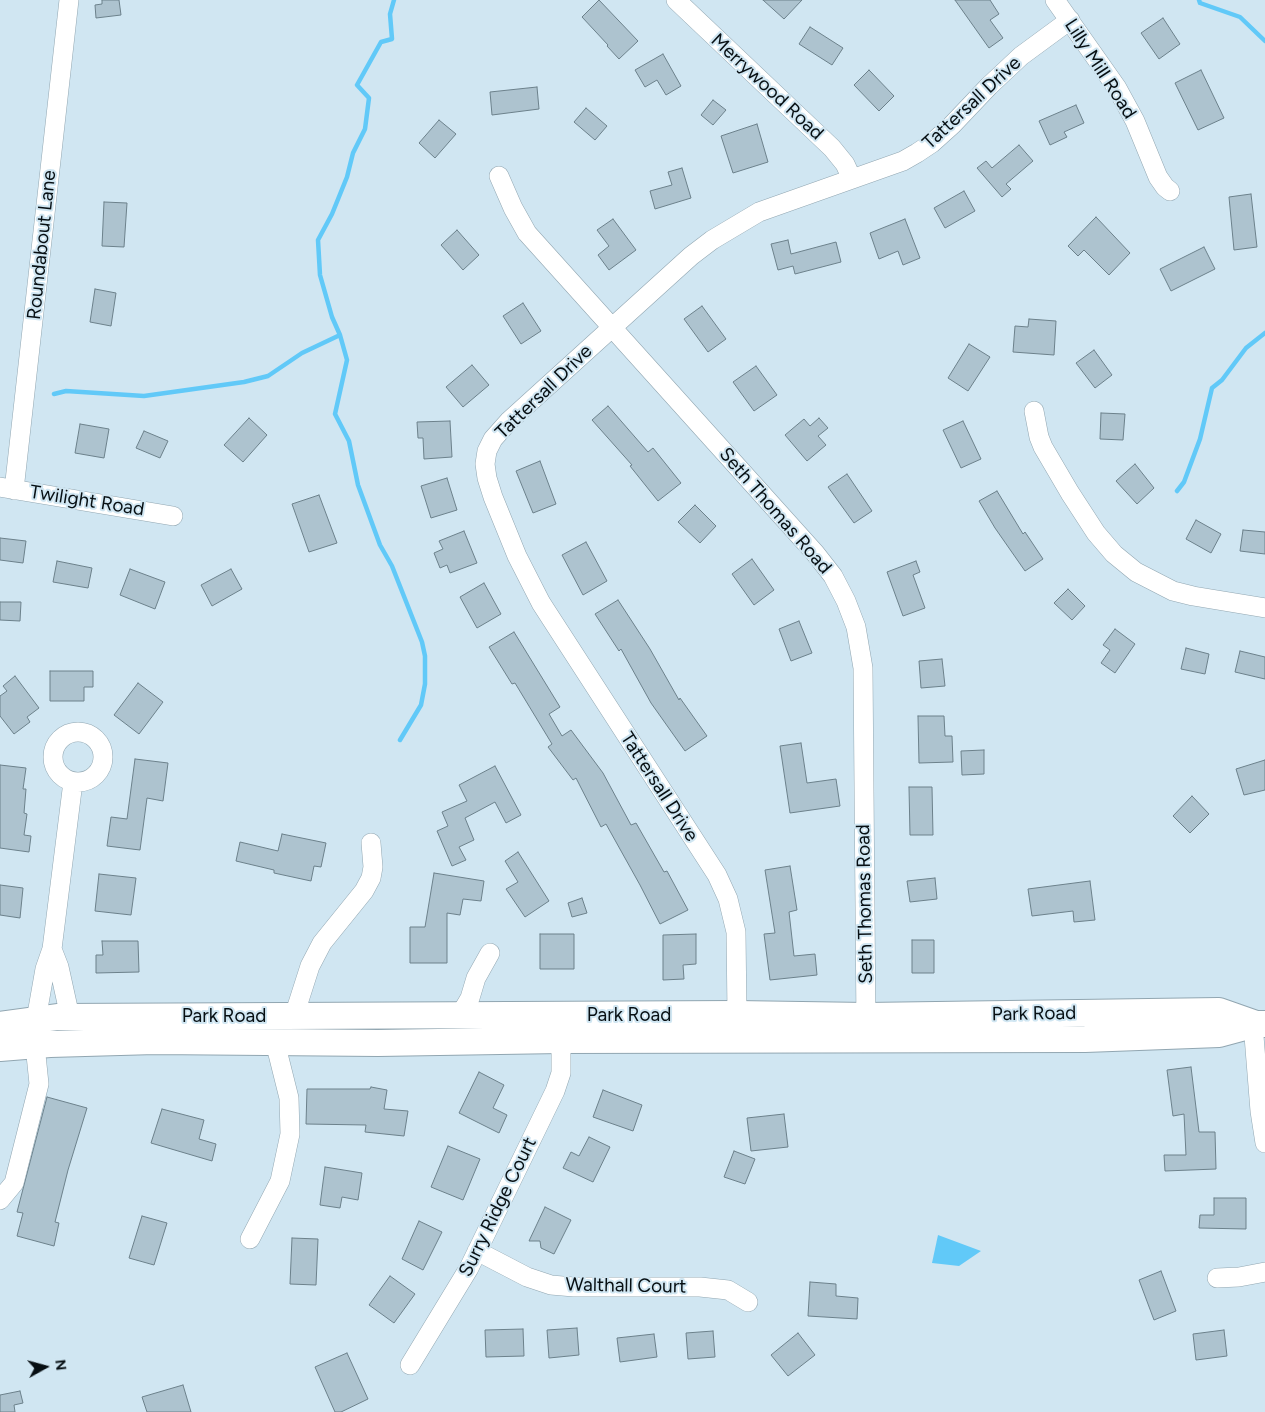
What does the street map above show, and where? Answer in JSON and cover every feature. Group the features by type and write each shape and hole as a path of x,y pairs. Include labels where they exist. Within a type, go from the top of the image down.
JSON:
{"main road":[{"name":"Park Road","path":"0,1025 36,1033 155,1041 378,1043 561,1040 1219,1011 1260,1024"},
{"name":"Park Road","path":"0,1048 70,1017 737,1014 866,1028"}],"street":[{"name":"Roundabout Lane","path":"7,488 69,0"},
{"name":"Merrywood Road","path":"676,0 832,148 845,164 852,179"},
{"name":"Lilly Mill Road","path":"1055,0 1117,88 1135,121 1158,177 1165,188 1170,191"},
{"name":"Tattersall Drive","path":"737,1014 736,932 728,899 717,876 541,603 517,556 487,478 485,464 488,451 493,439 509,421 691,256 712,240 759,212 903,161 932,143 1021,56 1070,20"},
{"name":"Seth Thomas Road","path":"499,176 513,208 527,233 815,553 846,601 856,627 863,668 866,1028"},
{"path":"1034,411 1039,437 1044,447 1070,493 1096,533 1114,554 1136,572 1173,591 1265,608"},
{"name":"Twilight Road","path":"7,488 173,516"},
{"path":"0,1200 14,1183 39,1084 36,1033 45,970 52,949 72,782"},
{"path":"294,1016 310,966 322,942 364,890 371,878 373,867 372,844"},
{"path":"52,949 59,967 70,1017"},
{"path":"460,1015 470,998 476,978 490,953"},
{"path":"1260,1024 1254,1036 1260,1111 1265,1143"},
{"name":"Surry Ridge Court","path":"410,1366 454,1295 555,1092 561,1072 561,1040"},
{"path":"250,1239 280,1181 290,1134 288,1098 275,1042"},
{"name":"Walthall Court","path":"477,1251 527,1277 551,1285 728,1290 748,1302"},
{"path":"1217,1278 1239,1277 1265,1272"}],"water":[{"path":"938,1235 981,1251 959,1266 932,1263"}],"building":[{"path":"102,0 119,0 121,15 96,18 95,5 102,4"},
{"path":"599,0 638,41 619,59 582,17"},
{"path":"763,0 802,0 784,19"},
{"path":"955,0 990,0 999,14 990,20 1003,38 989,48"},
{"path":"1163,18 1180,44 1159,59 1141,33"},
{"path":"810,27 843,48 832,65 799,44"},
{"path":"663,54 681,86 666,95 657,80 645,87 635,70"},
{"path":"869,70 894,96 879,111 854,85"},
{"path":"1201,70 1224,118 1198,130 1175,83"},
{"path":"537,87 539,109 492,115 490,92"},
{"path":"713,100 726,110 713,125 701,115"},
{"path":"1076,105 1084,123 1064,132 1067,137 1050,145 1039,121"},
{"path":"586,108 607,126 595,140 574,122"},
{"path":"439,120 456,134 435,158 419,143"},
{"path":"757,124 768,162 733,173 721,136"},
{"path":"1019,145 1033,161 1006,184 1011,189 1002,197 977,168 986,161 992,168"},
{"path":"682,168 691,198 655,209 650,191 672,185 668,172"},
{"path":"964,191 975,211 945,228 934,208"},
{"path":"1251,194 1257,247 1234,250 1229,197"},
{"path":"104,202 127,203 124,247 102,246"},
{"path":"1096,217 1130,253 1109,275 1084,250 1078,256 1068,246"},
{"path":"613,219 636,250 609,270 598,255 609,246 597,230"},
{"path":"905,219 920,258 903,265 898,251 879,259 870,233"},
{"path":"457,230 479,255 463,270 441,245"},
{"path":"788,240 791,254 836,242 841,262 795,274 793,266 778,270 771,244"},
{"path":"1204,247 1215,269 1171,291 1160,269"},
{"path":"95,289 116,293 111,326 90,322"},
{"path":"523,303 541,331 521,344 503,316"},
{"path":"702,306 726,339 708,352 684,319"},
{"path":"1029,319 1056,321 1054,355 1013,352 1015,326 1028,327"},
{"path":"969,344 990,357 968,391 948,378"},
{"path":"1094,350 1112,375 1095,388 1076,363"},
{"path":"472,365 489,385 463,407 446,387"},
{"path":"756,366 777,395 754,411 733,382"},
{"path":"608,406 648,452 653,448 681,483 658,501 630,466 632,465 592,420"},
{"path":"1101,413 1125,414 1123,440 1100,439"},
{"path":"249,418 267,435 243,462 224,445"},
{"path":"819,418 828,428 818,436 826,445 807,461 785,435 804,419 810,426"},
{"path":"450,421 452,457 424,459 423,438 418,438 417,422"},
{"path":"963,421 981,459 961,468 943,430"},
{"path":"80,424 109,429 104,458 75,453"},
{"path":"144,431 168,441 160,458 136,448"},
{"path":"540,461 556,504 533,513 516,471"},
{"path":"1135,464 1154,488 1137,504 1116,481"},
{"path":"847,474 872,511 854,523 828,487"},
{"path":"447,478 457,510 431,518 421,486"},
{"path":"997,491 1023,534 1025,532 1043,559 1025,571 979,501"},
{"path":"319,495 337,543 309,552 292,504"},
{"path":"695,505 716,526 700,543 678,522"},
{"path":"1196,520 1221,534 1211,553 1186,539"},
{"path":"1243,530 1265,532 1265,554 1240,551"},
{"path":"464,531 477,563 450,573 447,565 440,568 434,553 443,549 439,541"},
{"path":"0,538 26,541 23,563 0,560"},
{"path":"586,542 607,581 583,595 562,555"},
{"path":"752,559 774,590 754,605 732,574"},
{"path":"57,561 92,568 88,588 53,582"},
{"path":"916,561 920,572 913,575 925,608 903,616 887,572"},
{"path":"130,569 165,582 155,609 120,595"},
{"path":"231,569 242,589 212,606 201,585"},
{"path":"484,583 501,614 477,628 460,597"},
{"path":"1068,589 1085,606 1072,620 1054,603"},
{"path":"618,600 650,649 679,700 680,698 707,736 685,751 651,703 621,649 619,651 595,614"},
{"path":"0,602 21,602 20,621 0,620"},
{"path":"799,621 812,653 791,661 779,629"},
{"path":"1115,629 1135,644 1115,673 1101,663 1110,650 1103,645"},
{"path":"514,632 560,707 549,714 562,736 571,730 603,773 631,825 636,823 664,872 667,871 688,910 660,924 606,824 601,827 576,778 573,780 548,747 552,744 515,683 512,684 489,647"},
{"path":"1186,648 1209,654 1205,674 1181,669"},
{"path":"1240,651 1265,657 1265,679 1235,672"},
{"path":"942,659 945,686 921,688 919,661"},
{"path":"50,671 93,671 93,687 84,687 84,701 50,701"},
{"path":"15,676 39,708 27,717 30,722 14,734 0,716 0,696 7,691 3,686"},
{"path":"138,683 163,702 139,734 114,715"},
{"path":"918,716 944,716 945,736 952,736 953,762 919,763"},
{"path":"801,743 807,783 836,779 840,806 790,813 780,746"},
{"path":"984,750 984,774 962,775 961,751"},
{"path":"135,759 168,763 163,801 147,798 140,850 107,846 111,817 127,819"},
{"path":"1265,760 1265,790 1244,795 1236,769"},
{"path":"0,765 26,768 23,789 26,789 24,813 27,814 24,835 31,836 29,852 0,848"},
{"path":"495,766 521,815 506,823 495,802 465,818 474,840 459,847 466,860 452,866 437,831 448,826 442,812 467,801 459,785"},
{"path":"909,787 932,787 933,835 910,835"},
{"path":"1192,796 1209,814 1190,833 1173,816"},
{"path":"282,834 326,843 321,867 314,866 311,881 274,873 274,870 236,861 240,842 278,851"},
{"path":"518,852 549,901 525,917 506,889 518,882 505,861"},
{"path":"790,866 797,910 789,912 794,956 815,954 817,975 770,980 764,934 775,933 765,870"},
{"path":"434,873 484,881 481,901 463,899 460,915 447,913 447,963 410,963 410,927 425,927"},
{"path":"99,874 136,878 131,915 95,911"},
{"path":"935,878 937,899 910,902 907,881"},
{"path":"1090,881 1095,920 1074,922 1073,911 1032,916 1028,889"},
{"path":"0,885 23,888 20,918 0,915"},
{"path":"582,898 587,913 572,917 568,903"},
{"path":"540,934 574,934 574,969 540,969"},
{"path":"696,934 696,964 683,965 684,979 663,980 663,935"},
{"path":"912,940 934,940 934,973 912,973"},
{"path":"102,941 138,941 139,972 96,973 96,955 103,955"},
{"path":"1191,1067 1199,1132 1215,1132 1216,1169 1165,1171 1164,1155 1186,1155 1184,1114 1173,1116 1167,1070"},
{"path":"479,1072 504,1085 493,1108 507,1115 499,1133 459,1113"},
{"path":"371,1087 387,1090 384,1109 408,1111 404,1136 365,1132 366,1125 306,1124 307,1089 370,1089"},
{"path":"603,1090 642,1105 633,1131 593,1117"},
{"path":"47,1097 87,1108 68,1170 55,1222 59,1223 54,1246 17,1236 23,1213 17,1212"},
{"path":"162,1109 204,1120 199,1139 216,1144 212,1161 151,1143"},
{"path":"784,1114 788,1147 751,1151 747,1118"},
{"path":"589,1137 610,1147 593,1182 563,1168 571,1152 579,1156"},
{"path":"448,1146 480,1159 463,1200 431,1187"},
{"path":"734,1151 755,1159 745,1184 724,1177"},
{"path":"325,1167 362,1173 358,1200 342,1197 340,1208 320,1205"},
{"path":"1214,1198 1246,1198 1246,1229 1199,1228 1200,1215 1214,1215"},
{"path":"545,1207 571,1220 554,1254 541,1248 540,1241 529,1241"},
{"path":"142,1216 167,1223 154,1265 129,1258"},
{"path":"419,1221 442,1232 423,1270 402,1259"},
{"path":"292,1238 318,1239 316,1285 290,1284"},
{"path":"1161,1271 1176,1311 1154,1320 1139,1280"},
{"path":"390,1276 415,1294 394,1323 369,1305"},
{"path":"810,1282 836,1284 836,1296 858,1298 857,1319 808,1316"},
{"path":"577,1328 579,1355 549,1358 547,1330"},
{"path":"523,1329 524,1356 486,1357 485,1330"},
{"path":"1224,1330 1227,1356 1196,1360 1193,1334"},
{"path":"713,1331 715,1357 688,1359 686,1333"},
{"path":"798,1333 815,1355 788,1376 771,1355"},
{"path":"654,1334 657,1357 620,1362 617,1338"},
{"path":"347,1353 368,1399 341,1412 335,1412 315,1367"},
{"path":"183,1385 191,1412 147,1412 142,1397"},
{"path":"20,1391 23,1403 14,1405 15,1412 0,1412 0,1395"}],"waterway":[{"path":"394,0 390,14 392,39 381,42 357,85 369,98 365,129 353,153 347,177 332,214 318,240 320,275 347,360 335,414 349,441 358,485 380,545 392,566 422,642 425,656 425,684 421,705 400,740"},
{"path":"1199,0 1200,3 1240,17 1265,41"},
{"path":"1177,491 1184,482 1200,439 1212,388 1222,380 1246,348 1265,333"},
{"path":"54,394 66,391 144,396 244,382 268,376 302,353 340,335"}]}
